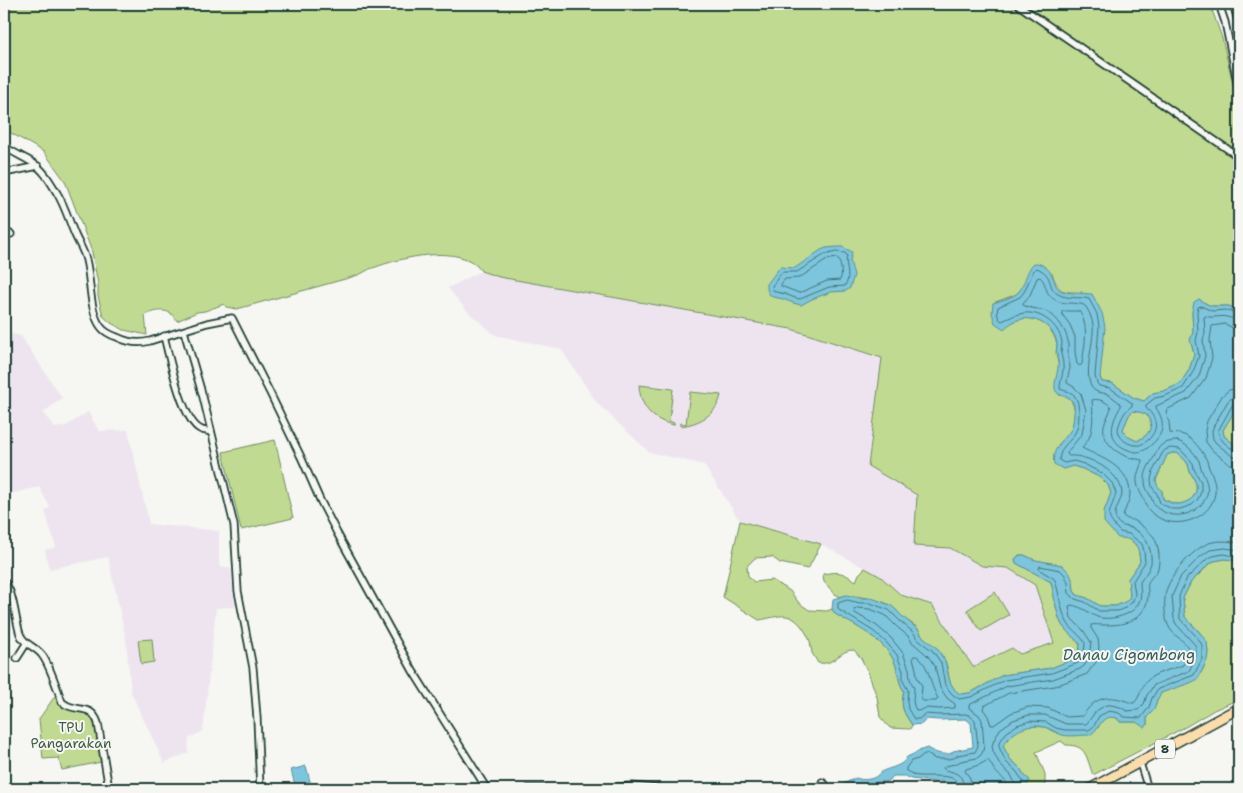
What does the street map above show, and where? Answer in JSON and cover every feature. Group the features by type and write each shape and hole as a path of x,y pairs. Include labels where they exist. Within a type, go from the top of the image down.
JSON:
{"highway":[{"name":"8","path":"1090,789 1239,708"}],"street":[{"path":"1016,4 1239,157"},
{"path":"1220,4 1239,91"},
{"path":"1233,4 1239,24"},
{"path":"4,146 38,166 58,195 84,252 92,303 101,327 118,338 132,342 145,342 232,318 301,457 336,533 413,671 487,789"},
{"path":"4,172 38,166"},
{"path":"4,236 11,234"},
{"path":"184,331 234,525 238,591 252,660 260,789"},
{"path":"164,336 181,397 189,417 200,430 211,432"},
{"path":"4,582 9,588 21,636 26,644 38,652 45,660 62,702 65,705 87,710 96,716 109,789"},
{"path":"17,658 26,644"},
{"path":"1140,763 1148,789"},
{"path":"822,782 825,784 825,789"},
{"path":"597,789 631,786 666,789"},
{"path":"528,789 554,789"}],"shaded area":[{"path":"481,271 499,277 791,329 883,358 868,466 917,495 914,545 950,548 982,566 1008,568 1035,585 1054,643 1020,655 1012,648 973,668 932,605 901,595 881,577 821,544 740,521 704,465 649,452 597,403 561,349 495,335 467,311 448,288"},
{"path":"4,332 21,336 62,398 43,413 55,428 66,426 88,412 99,431 128,430 149,524 219,531 219,566 231,569 235,607 216,608 203,731 189,738 188,753 164,763 131,692 126,639 108,557 49,569 45,550 56,547 45,511 50,507 39,487 5,495 4,493"}],"green space":[{"path":"4,4 1210,4 1222,38 1239,105 1239,291 1236,296 1239,303 1239,311 1229,306 1210,305 1199,299 1192,312 1193,332 1190,341 1194,355 1189,370 1180,384 1164,391 1153,393 1144,401 1134,398 1112,383 1102,382 1082,292 1062,290 1059,288 1052,273 1020,290 1017,294 993,303 1001,326 1004,328 1010,322 1024,318 1034,319 1047,326 1053,334 1057,343 1056,353 1059,368 1056,379 1059,395 1068,396 1075,410 1072,430 1058,445 1063,469 1073,466 1083,469 1101,478 1108,485 1111,493 1104,512 1127,538 1138,547 1140,562 1128,579 1129,599 1116,606 1100,606 1087,598 1077,595 1074,591 1073,581 1062,565 1019,555 1015,559 1016,563 1051,582 1059,619 1065,629 1080,645 1079,654 1076,658 1051,668 1003,675 970,693 959,694 950,682 944,659 916,627 889,604 867,598 841,597 835,594 824,582 823,574 841,573 856,581 859,574 865,568 881,577 901,595 932,605 973,667 1012,648 1020,654 1054,643 1035,585 1008,568 982,566 950,548 914,546 917,495 868,466 882,358 791,329 499,277 481,271 472,262 460,257 430,255 398,260 353,277 237,309 226,307 224,304 197,312 177,321 171,313 163,311 154,312 145,315 147,335 124,330 103,316 98,296 98,284 92,252 65,181 44,152 4,129"},
{"path":"639,385 673,389 669,421 674,423 674,425 660,420 649,412 642,400"},
{"path":"690,392 721,395 715,408 706,417 700,421 680,426 680,423 686,424"},
{"path":"1239,397 1239,448 1224,436 1223,430 1237,407"},
{"path":"1133,411 1146,415 1151,425 1148,433 1137,441 1126,435 1123,429 1129,415"},
{"path":"275,440 293,518 241,530 223,452"},
{"path":"1177,453 1183,458 1196,482 1196,492 1192,498 1180,504 1163,499 1162,491 1157,485 1156,480 1167,455"},
{"path":"740,521 821,544 808,569 780,563 772,557 755,558 747,566 748,576 754,582 772,580 790,591 799,603 809,610 827,611 832,609 835,614 876,639 894,661 904,691 902,705 904,713 912,725 910,729 890,728 880,717 877,697 868,672 861,658 854,650 849,650 829,662 818,663 812,653 810,641 806,633 794,619 783,616 759,620 723,597"},
{"path":"1225,559 1239,561 1239,699 1214,710 1093,775 1085,753 1078,747 1066,745 1061,741 1036,752 1045,774 1045,786 1040,789 1025,789 1029,780 1010,759 1003,746 1009,737 1019,729 1030,726 1045,727 1054,732 1098,728 1107,717 1117,718 1120,722 1136,722 1147,725 1147,717 1160,694 1195,680 1207,659 1207,645 1201,633 1185,617 1183,598 1191,582 1210,564 1214,561"},
{"path":"995,592 1009,615 981,631 967,610"},
{"path":"152,639 154,662 141,664 138,640"},
{"name":"TPU Pangarakan","path":"55,696 67,707 86,710 98,734 101,762 62,770 58,758 43,759 39,719"}],"water":[{"path":"843,247 852,252 850,261 854,275 850,288 846,291 831,292 801,305 773,297 769,294 767,284 780,267 795,268 821,250"},
{"name":"Danau Cigombong","path":"1034,263 1042,265 1048,270 1060,290 1071,293 1092,294 1102,313 1105,327 1100,377 1102,382 1112,383 1134,398 1144,401 1153,393 1164,391 1180,384 1189,370 1194,355 1190,341 1193,332 1192,312 1194,302 1199,299 1210,305 1229,306 1239,311 1239,397 1237,407 1223,430 1224,436 1239,448 1239,561 1225,559 1214,561 1191,582 1183,598 1185,617 1207,642 1207,660 1198,679 1161,693 1154,710 1147,717 1145,728 1136,722 1120,722 1117,718 1111,717 1104,720 1090,735 1062,735 1038,726 1032,726 1015,733 1003,746 1010,759 1030,780 1025,789 953,789 952,783 911,779 905,776 893,776 889,781 842,787 843,784 856,778 869,779 874,777 900,764 907,757 927,748 936,753 945,754 973,747 971,723 966,719 926,719 922,724 912,725 903,709 904,691 896,665 889,653 868,633 835,614 832,609 833,599 846,595 872,598 892,606 937,648 945,661 950,682 960,694 970,693 1003,675 1051,668 1076,658 1079,654 1080,644 1065,629 1059,619 1051,582 1016,563 1015,559 1020,555 1062,565 1069,572 1073,581 1074,591 1077,595 1087,598 1100,606 1116,606 1129,599 1128,579 1140,562 1139,556 1137,547 1132,541 1118,538 1104,522 1104,512 1111,493 1108,485 1101,478 1083,469 1073,466 1063,469 1054,464 1056,449 1072,427 1074,417 1073,402 1055,389 1058,363 1056,339 1044,324 1031,319 1016,321 1004,329 995,323 992,313 993,303 1004,300 1019,292","holes":["1133,411 1146,415 1151,425 1148,433 1137,441 1126,435 1123,429 1129,415","1177,453 1183,458 1196,482 1196,492 1192,498 1180,504 1163,499 1162,491 1157,485 1156,480 1167,455"]},
{"path":"306,766 312,789 296,789 291,770"}]}
